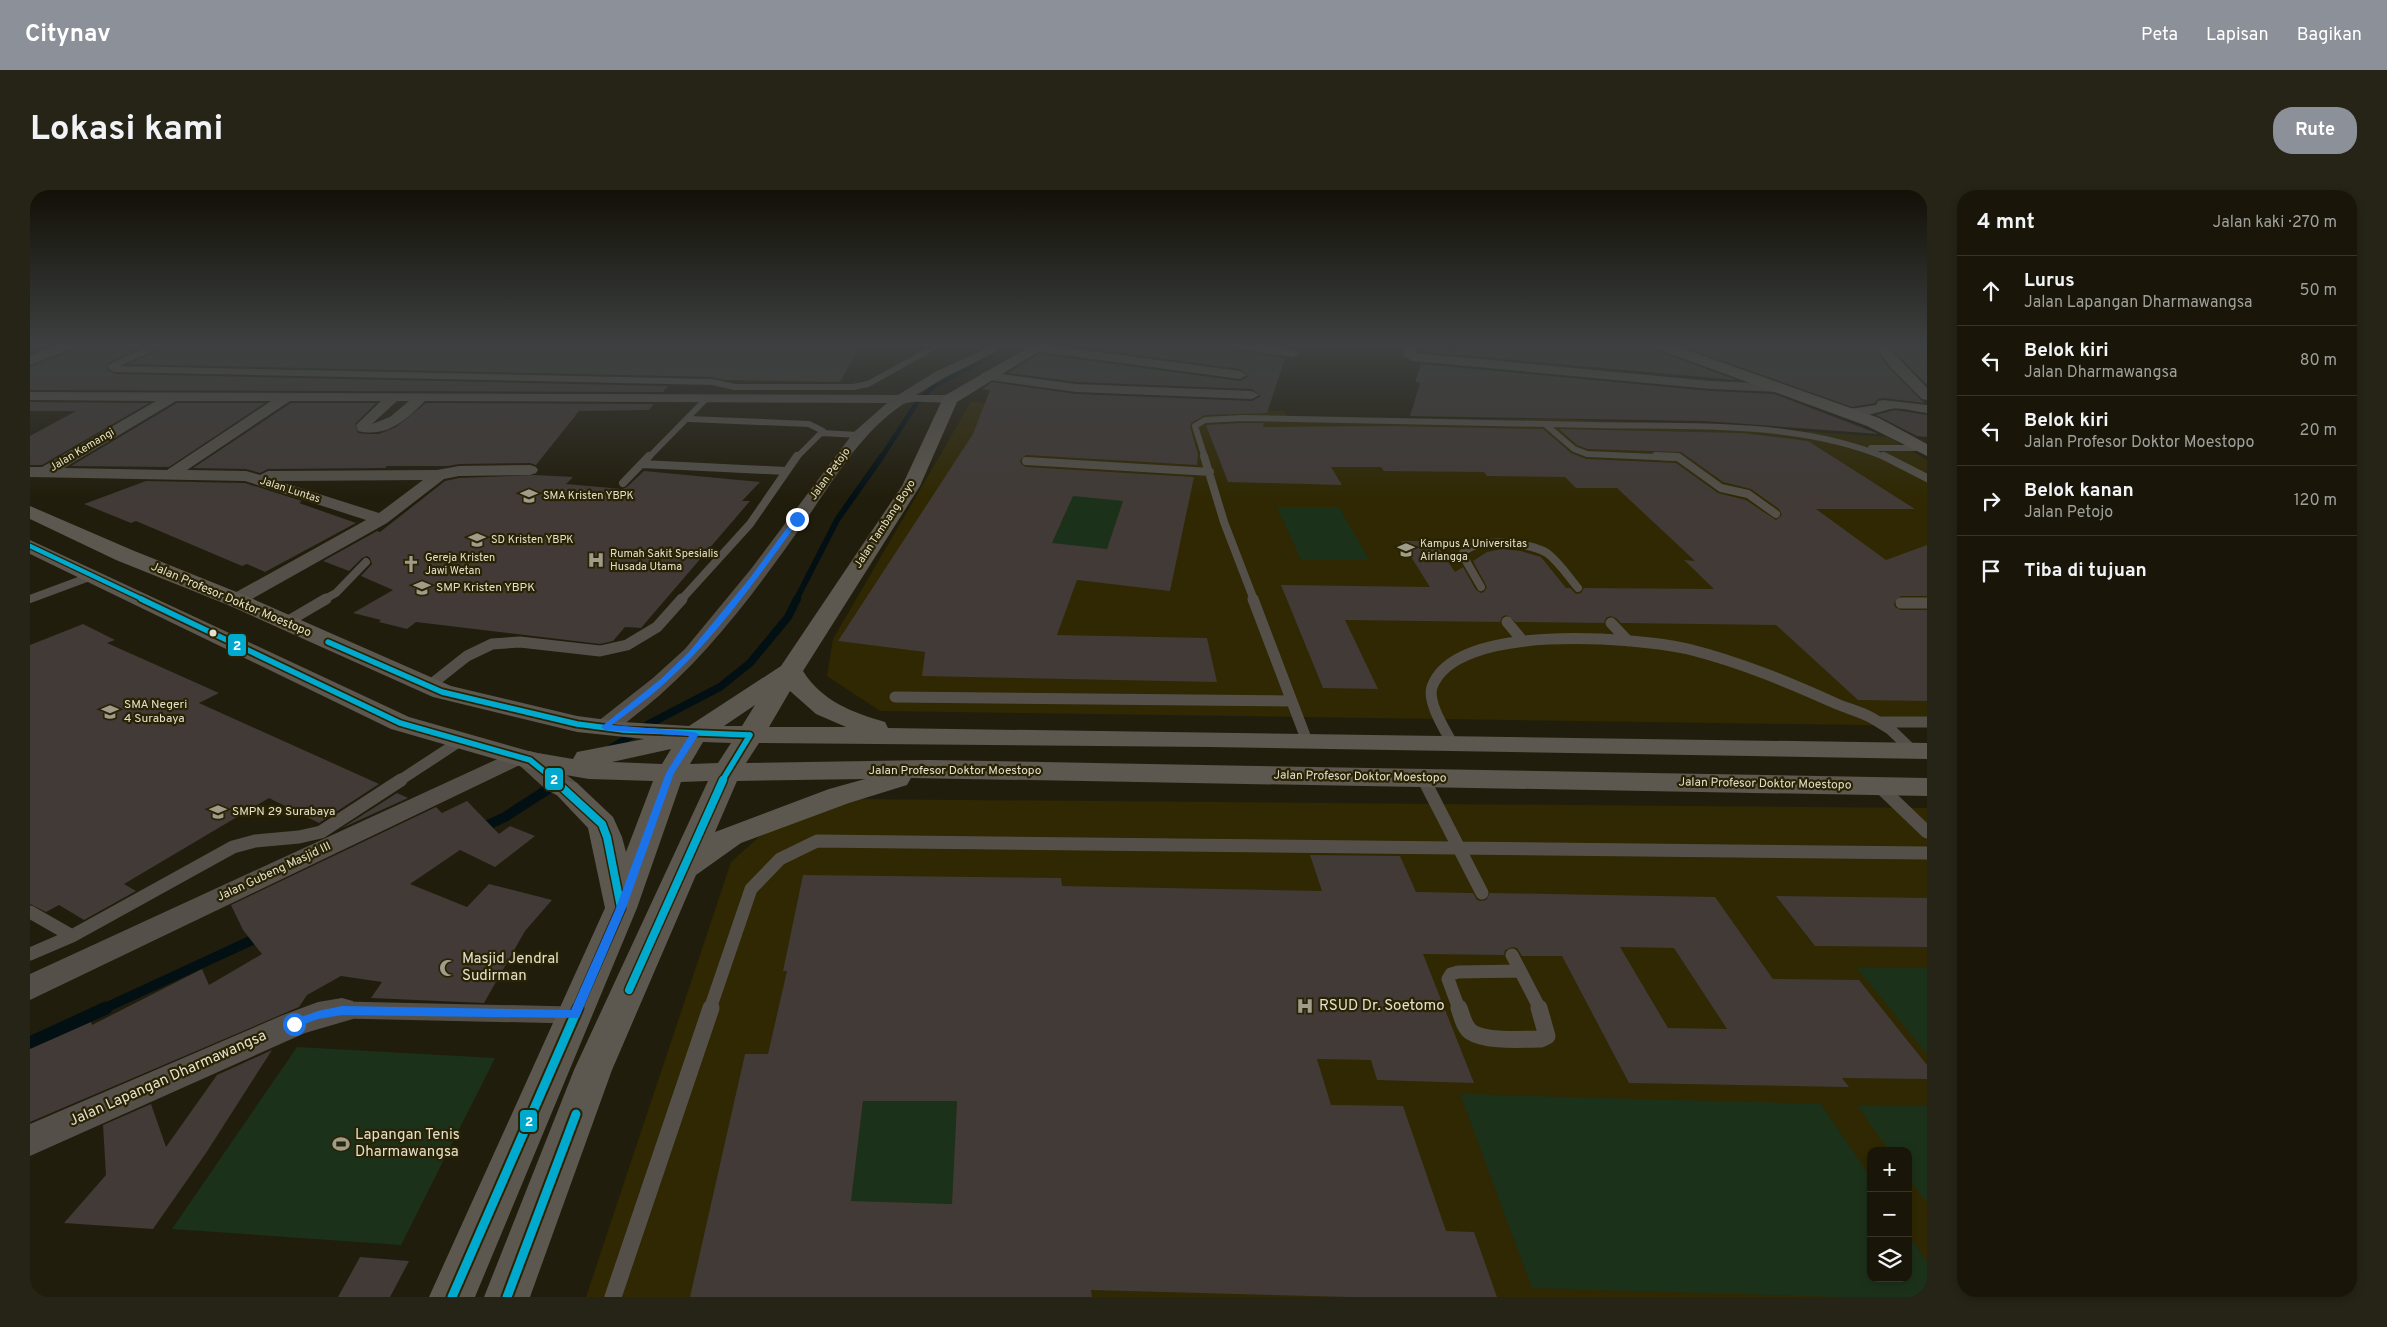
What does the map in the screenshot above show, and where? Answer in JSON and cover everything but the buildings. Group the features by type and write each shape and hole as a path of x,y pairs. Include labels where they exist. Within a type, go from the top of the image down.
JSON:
{"main road":[{"path":"942,400 950,396"},
{"path":"1800,396 1873,422 1924,449"},
{"name":"Jalan Tambang Boyo","path":"507,1297 593,1070 726,773 790,670 911,486 942,400"},
{"name":"Jalan Profesor Doktor Moestopo","path":"30,512 124,555 236,600 442,692 577,724 614,728 650,740"},
{"name":"Jalan Profesor Doktor Moestopo","path":"30,546 400,723 559,768 670,773 929,769 1927,787"},
{"path":"452,1297 621,908 670,773 694,734 790,670 801,689 826,710 900,735"},
{"path":"621,908 607,837 602,824 559,768 650,740 694,734 900,735 1920,751"},
{"path":"685,868 730,836 839,796 929,769"}],"street":[{"path":"30,396 942,400"},
{"path":"37,409 62,396"},
{"name":"Jalan Kemangi","path":"37,473 173,396"},
{"path":"171,474 288,396"},
{"name":"Jalan Petojo","path":"614,728 691,654 752,580 859,435 907,396"},
{"path":"1244,396 1252,396"},
{"path":"394,397 363,428 377,429 389,425 422,397"},
{"path":"1849,413 1883,408 1883,404 1927,410"},
{"path":"246,476 437,475 459,471 530,470"},
{"name":"Jalan Luntas","path":"37,473 246,476 381,519"},
{"path":"236,600 381,519 436,478 437,475"},
{"name":"Jalan Gubeng Masjid III","path":"30,988 559,768"},
{"name":"Jalan Lapangan Dharmawangsa","path":"30,1140 294,1024 318,1015 342,1010"}],"lane":[{"path":"623,484 689,419 707,398"},
{"path":"1307,741 1224,522 1195,426 1199,423 1214,419 1242,418 1689,427 1773,431 1829,439 1864,448 1898,462 1927,478"},
{"path":"689,419 809,424 820,428 822,434"},
{"path":"1546,425 1574,449 1587,454 1681,458 1721,488 1748,494 1776,514"},
{"path":"429,686 478,650 490,645 525,643 602,651 619,648 642,639 656,627 750,524 765,505 798,454 822,434 859,435"},
{"path":"1864,448 1924,449"},
{"path":"1026,461 1210,472"},
{"path":"642,464 786,471"},
{"path":"1481,587 1462,554 1468,545 1480,543 1518,544 1545,552 1578,588"},
{"path":"285,623 336,593 366,562"},
{"path":"30,600 92,576"},
{"path":"1901,603 1927,603"},
{"path":"1507,622 1522,640"},
{"path":"1611,623 1628,641"},
{"path":"1452,743 1437,714 1431,689 1438,672 1458,657 1490,646 1522,640 1577,639 1628,641 1672,646 1736,663 1880,722 1920,751"},
{"path":"895,697 1291,701"},
{"path":"1880,722 1927,722"},
{"path":"30,954 72,936 232,847 256,841 302,838 322,832 460,741"},
{"path":"1423,778 1482,893"},
{"path":"1879,786 1927,832"},
{"path":"614,1297 751,889 768,867 784,854 817,841 1927,853"},
{"path":"30,912 72,936"},
{"path":"1512,956 1520,971 1546,1023 1547,1036 1541,1039 1493,1038 1472,1034 1466,1027 1450,986 1448,979 1451,974 1458,972 1520,971"},
{"name":"Jalan Lapangan Dharmawangsa","path":"342,1010 575,1015"}],"shaded area":[{"name":"Kampus A Universitas Airlangga","path":"971,402 1284,411 1288,418 1558,419 1725,426 1888,437 1927,460 1927,726 880,711 827,676 833,639"},
{"name":"RSUD Dr. Soetomo","path":"853,799 1927,808 1927,1297 586,1297 731,862 759,837 795,818"}],"green space":[{"path":"1066,493 1123,501 1107,549 1097,548 1097,550 1045,544 1054,522 1062,523 1065,514 1058,513"},
{"path":"1277,507 1339,507 1369,560 1301,560"},
{"path":"1856,967 1927,968 1927,1054"},
{"name":"Lapangan Tenis Dharmawangsa","path":"297,1047 495,1058 401,1245 172,1229"},
{"path":"1460,1094 1821,1104 1867,1172 1867,1282 1912,1282 1912,1240 1927,1262 1927,1297 1840,1297 1532,1288"},
{"path":"863,1101 957,1101 952,1204 851,1201"},
{"path":"1857,1105 1927,1106 1927,1203 1912,1182 1912,1147 1886,1147"}],"waterway":[{"path":"881,458 918,401 924,396"},
{"path":"796,600 837,520 882,456"},
{"path":"607,751 649,724 720,687 750,663 788,617 797,599"},
{"path":"479,829 505,817 556,784"},
{"path":"103,1009 261,936"},
{"path":"30,1043 106,1008"}],"transit line":[{"name":"2","path":"30,546 400,723 530,760 567,790 602,824 607,837 621,908 452,1297"},
{"name":"2","path":"328,642 442,692 577,724 623,730 750,735"},
{"name":"2","path":"629,990 726,773 750,735"},
{"name":"2","path":"507,1297 576,1114"}],"place":[{"name":"SMA Kristen YBPK","path":"529,496"},
{"name":"SD Kristen YBPK","path":"477,540"},
{"name":"Kampus A Universitas Airlangga","path":"1406,550"},
{"name":"Rumah Sakit Spesialis Husada Utama","path":"596,560"},
{"name":"Gereja Kristen Jawi Wetan","path":"411,564"},
{"name":"SMP Kristen YBPK","path":"422,588"},
{"name":"SMA Negeri 4 Surabaya","path":"110,712"},
{"name":"SMPN 29 Surabaya","path":"218,812"},
{"name":"Masjid Jendral Sudirman","path":"448,968"},
{"name":"RSUD Dr. Soetomo","path":"1305,1006"},
{"name":"Lapangan Tenis Dharmawangsa","path":"341,1144"}],"route":[{"path":"294,1024 318,1015 342,1010 575,1015 621,908 670,773 694,734 623,730 605,727 664,681 691,654 752,580 797,519"}]}
